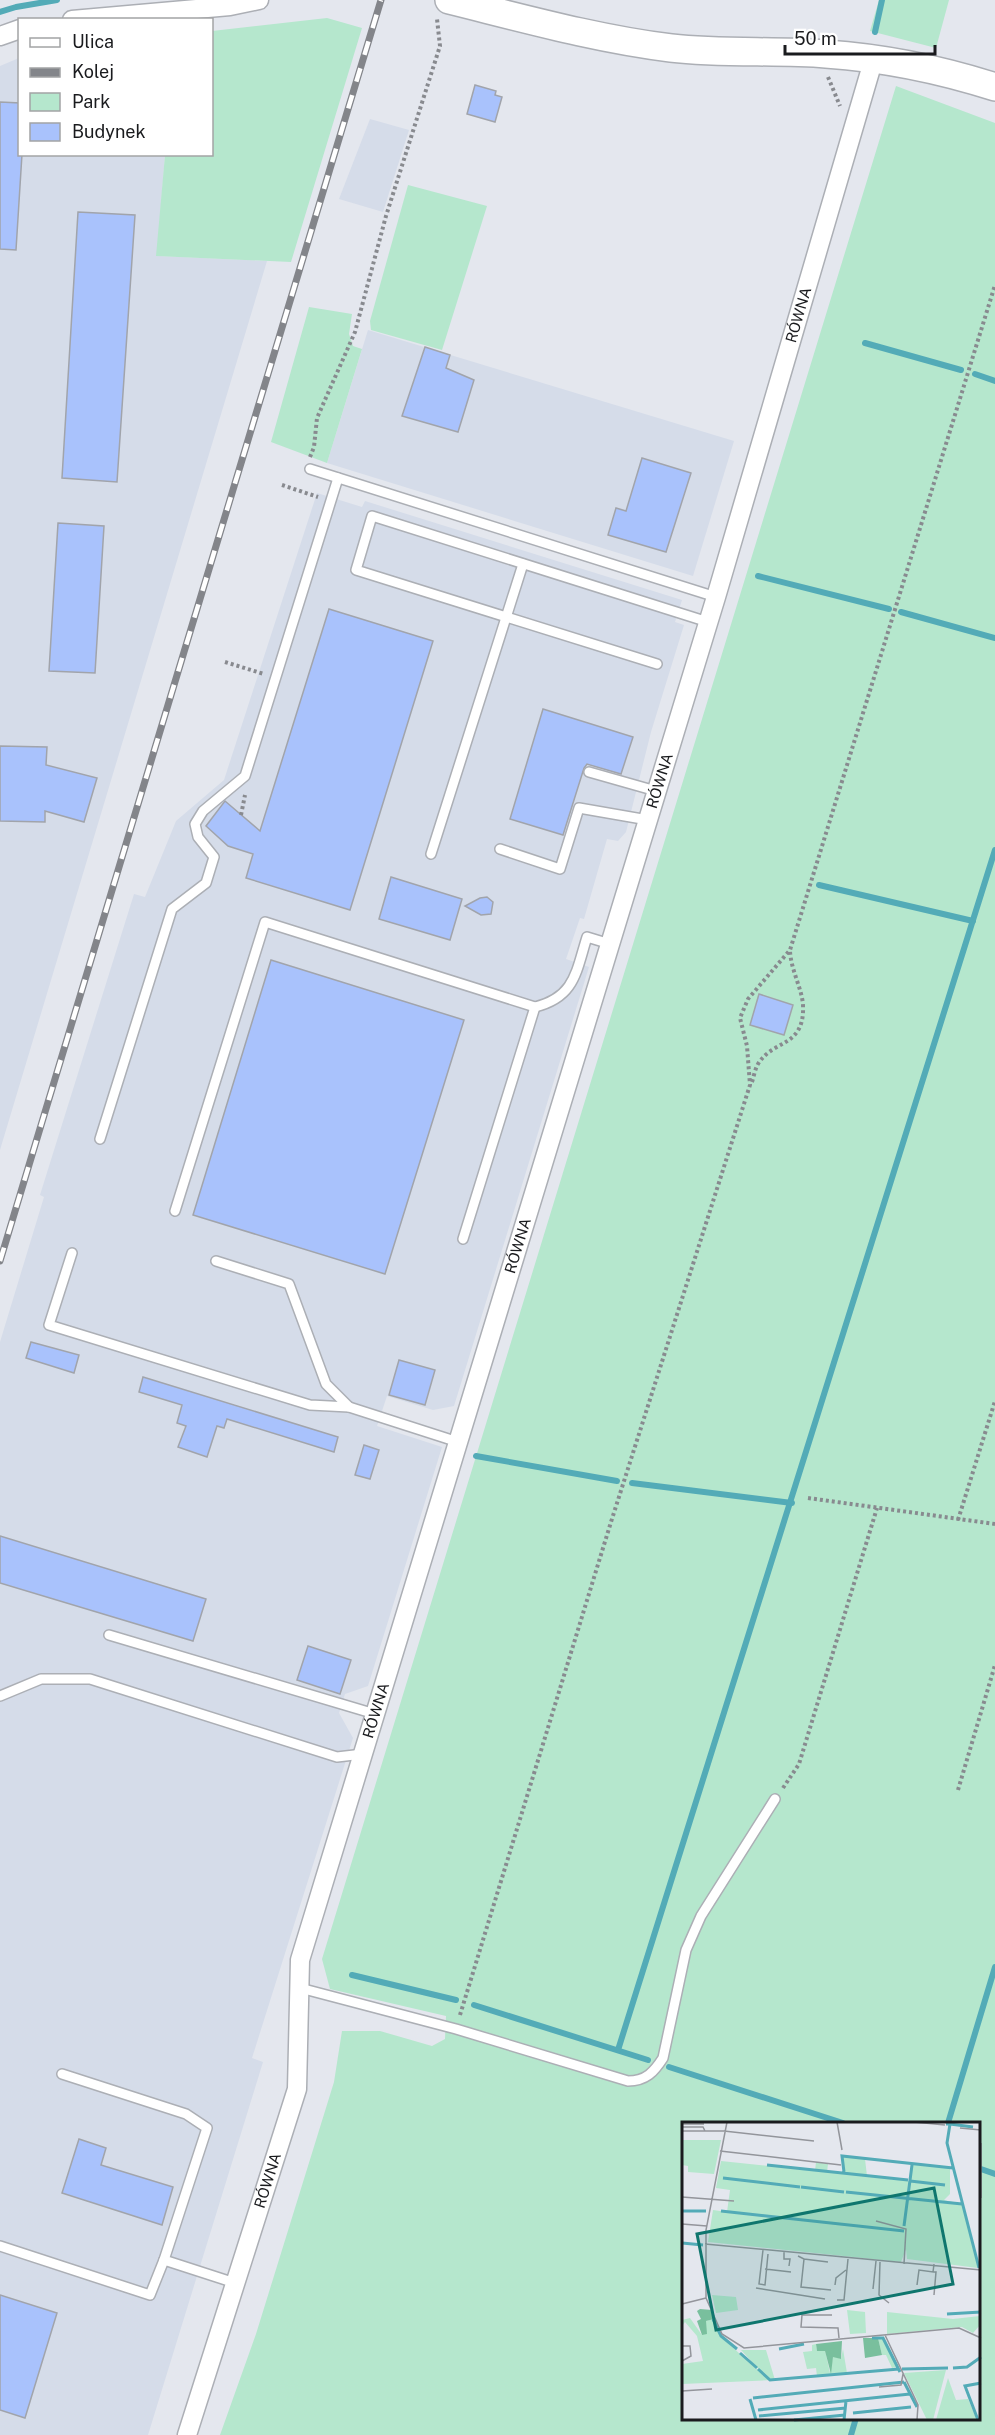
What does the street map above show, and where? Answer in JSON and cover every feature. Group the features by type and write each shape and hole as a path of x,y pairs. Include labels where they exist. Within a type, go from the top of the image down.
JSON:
{"street":[{"path":"91,18 259,0"},
{"path":"444,5 669,48 824,53 874,58 920,65 995,87"},
{"path":"0,36 18,30"},
{"name":"RÓWNA","path":"187,2435 297,2089 300,1960 716,597 874,58"}],"lane":[{"path":"310,469 716,597"},
{"path":"100,1139 172,909 206,883 214,857 198,837 195,824 203,811 245,776 338,478"},
{"path":"657,664 356,570 372,516 708,622"},
{"path":"431,854 523,564"},
{"path":"588,772 656,791"},
{"path":"500,849 560,869 579,808 648,820"},
{"path":"175,1211 265,922 535,1007 552,1003 565,993 574,979 587,937 609,944"},
{"path":"463,1239 535,1007"},
{"path":"72,1253 50,1325 310,1405 349,1407 458,1442"},
{"path":"216,1261 289,1284 326,1384 349,1407"},
{"path":"109,1635 375,1714"},
{"path":"0,1696 41,1679 90,1679 337,1757 363,1754"},
{"path":"300,1988 456,2029 617,2078 641,2081 656,2069 663,2058 686,1950 701,1916 776,1799"},
{"path":"0,2246 150,2295 164,2260 207,2128 186,2114 62,2073"},
{"path":"164,2260 235,2283"}],"path":[{"path":"314,447 317,418 355,332 386,216 440,46 444,5"},
{"path":"456,2029 611,1522 750,1085 758,1064 767,1055 793,1039 802,1018 803,1003 791,966 790,950 995,285"},
{"path":"282,485 321,498"},
{"path":"225,662 265,674"},
{"path":"750,1085 747,1046 740,1018 748,999 790,950"},
{"path":"958,1520 995,1401"},
{"path":"808,1498 995,1524"},
{"path":"776,1799 799,1764 877,1508"},
{"path":"958,1790 995,1665"}],"shaded area":[{"path":"18,58 18,156 165,156 157,256 267,261 0,1150 0,66"},
{"path":"370,119 409,130 383,212 339,199"},
{"path":"368,330 734,441 693,576 327,463"},
{"path":"317,493 362,507 365,501 682,600 675,622 684,625 651,732 626,832 618,841 607,839 584,919 580,918 566,959 589,967 454,1406 433,1410 387,1396 377,1426 442,1447 368,1686 345,1694 339,1713 353,1738 252,2058 263,2062 148,2435 0,2435 0,1342 44,1197 40,1195 134,894 145,897 176,821 224,780"}],"green space":[{"path":"879,0 949,0 936,48 870,31"},
{"path":"327,18 362,28 291,262 156,256 165,156 213,156 213,31"},
{"path":"896,86 995,123 995,2435 220,2435 256,2334 334,2082 342,2031 380,2031 432,2046 445,2039 446,2016 330,1989 322,1959"},
{"path":"408,185 487,206 442,350 371,330 370,321"},
{"path":"309,307 352,314 349,334 353,346 362,349 327,463 271,442"}],"building":[{"path":"475,85 496,91 495,95 502,97 495,122 467,114"},
{"path":"0,102 18,103 18,156 22,156 16,250 0,249"},
{"path":"78,212 135,215 117,482 62,478"},
{"path":"425,347 450,355 446,368 474,380 458,432 402,416"},
{"path":"642,458 691,473 666,552 608,535 616,508 626,511"},
{"path":"58,523 104,526 95,673 49,671"},
{"path":"329,609 433,641 350,910 246,878 253,854 228,846 206,826 225,801 260,831"},
{"path":"543,709 633,737 621,774 587,764 584,768 563,835 510,819"},
{"path":"0,746 47,747 46,765 97,778 84,822 45,811 45,822 0,821"},
{"path":"391,877 462,899 450,940 379,919"},
{"path":"487,897 493,902 491,914 481,915 465,906 480,898"},
{"path":"271,960 464,1020 385,1274 193,1215"},
{"path":"759,994 793,1005 784,1035 750,1025"},
{"path":"31,1342 79,1355 74,1373 26,1358"},
{"path":"399,1360 435,1370 425,1405 389,1395"},
{"path":"143,1377 338,1437 334,1452 227,1419 224,1428 217,1426 207,1457 178,1447 186,1426 177,1423 182,1405 139,1392"},
{"path":"364,1445 379,1450 370,1479 355,1475"},
{"path":"0,1536 206,1599 193,1641 0,1583"},
{"path":"308,1646 351,1660 340,1694 297,1680"},
{"path":"79,2139 106,2148 101,2165 173,2187 162,2225 62,2193"},
{"path":"0,2295 57,2313 25,2418 0,2410"}],"waterway":[{"path":"0,12 57,0"},
{"path":"875,32 882,0"},
{"path":"865,343 961,370"},
{"path":"975,374 995,381"},
{"path":"758,576 889,609"},
{"path":"901,612 995,638"},
{"path":"618,2050 995,850"},
{"path":"819,885 973,921"},
{"path":"476,1456 617,1481"},
{"path":"632,1483 792,1503"},
{"path":"948,2122 995,1967"},
{"path":"352,1975 456,2000"},
{"path":"474,2005 648,2060"},
{"path":"669,2067 840,2122"},
{"path":"980,2169 995,2174"},
{"path":"851,2435 855,2420"}],"railway":[{"path":"0,1261 381,0"}]}
